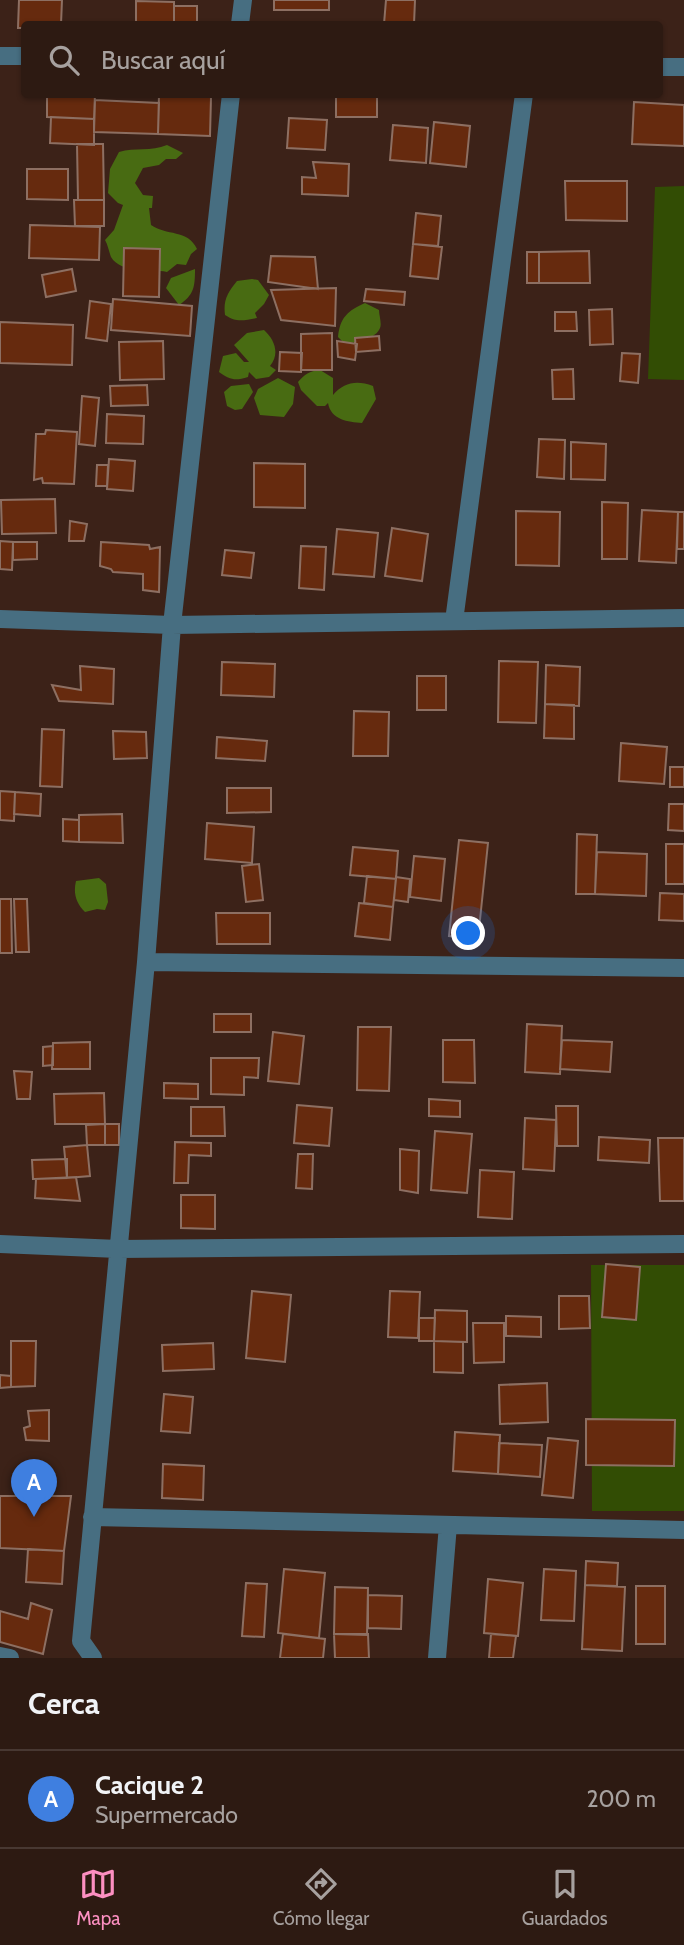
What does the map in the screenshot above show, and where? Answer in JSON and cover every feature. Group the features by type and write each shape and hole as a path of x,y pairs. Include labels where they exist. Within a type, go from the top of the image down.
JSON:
{"street":[{"path":"240,21 243,0"},
{"path":"0,56 21,56"},
{"path":"663,66 684,67"},
{"path":"93,1658 81,1641 146,961 172,625 231,98"},
{"path":"454,621 523,98"},
{"path":"0,619 172,625 684,618"},
{"path":"146,961 684,968"},
{"path":"0,1244 118,1250 684,1244"},
{"path":"92,1517 684,1530"},
{"path":"437,1658 448,1525"},
{"path":"0,1656 10,1658"}],"green space":[{"path":"167,145 183,153 176,159 166,159 159,165 143,168 135,183 143,195 153,196 152,208 149,208 151,225 188,238 197,249 191,254 186,265 177,264 167,272 122,266 111,257 105,240 114,230 123,205 108,193 110,169 119,152"},
{"path":"684,186 684,380 648,379 655,187"},
{"path":"195,269 193,290 179,305 166,288 171,278"},
{"path":"258,280 269,295 255,313 257,318 229,318 225,315 225,310 229,293 237,281"},
{"path":"365,303 379,310 381,322 378,332 359,342 344,343 338,337 343,320 349,312"},
{"path":"264,330 271,338 275,352 270,366 276,370 269,377 256,379 249,372 248,377 233,379 219,372 223,356 236,353 244,362 249,362 234,345 247,333"},
{"path":"320,370 333,378 333,395 351,383 373,386 376,399 362,423 336,417 328,403 325,406 317,406 301,390 298,382 310,372"},
{"path":"278,378 295,387 293,404 284,417 260,415 254,398 258,389"},
{"path":"249,384 253,392 242,409 235,410 227,406 224,392 231,386"},
{"path":"99,878 106,884 108,902 105,910 85,912 76,898 76,881"},
{"path":"591,1265 684,1265 684,1511 592,1511"}],"building":[{"path":"19,0 62,0 61,21 21,21 21,28 18,28"},
{"path":"274,0 329,0 329,10 274,10"},
{"path":"386,0 415,0 414,21 384,21"},
{"path":"136,1 174,2 174,21 136,21"},
{"path":"174,6 197,6 197,21 174,21"},
{"path":"47,98 95,98 94,119 47,117"},
{"path":"159,98 211,98 210,136 158,134"},
{"path":"336,98 377,98 377,117 336,117"},
{"path":"95,100 159,103 158,134 94,132"},
{"path":"634,102 684,105 684,146 632,144"},
{"path":"51,117 94,119 94,145 50,143"},
{"path":"289,118 327,120 325,150 287,148"},
{"path":"434,122 470,126 466,167 430,163"},
{"path":"393,125 428,128 426,163 390,160"},
{"path":"77,144 103,144 104,200 78,200"},
{"path":"313,162 349,164 348,196 302,194 302,177 316,178"},
{"path":"27,169 68,169 68,200 27,199"},
{"path":"565,181 627,181 627,221 566,220"},
{"path":"74,200 104,200 104,226 75,226"},
{"path":"416,213 441,216 438,246 413,244"},
{"path":"30,225 100,227 99,260 29,258"},
{"path":"413,244 442,247 438,279 410,276"},
{"path":"124,248 160,249 159,297 123,296"},
{"path":"589,251 590,283 539,283 539,252"},
{"path":"527,252 539,252 539,283 527,283"},
{"path":"271,256 315,257 318,289 268,282"},
{"path":"72,269 76,291 46,297 42,275"},
{"path":"336,288 335,326 281,320 271,290"},
{"path":"366,289 405,292 404,305 364,301"},
{"path":"113,299 192,306 190,336 111,330"},
{"path":"90,301 111,304 107,341 86,338"},
{"path":"612,309 613,344 590,345 589,310"},
{"path":"555,312 576,312 577,331 555,331"},
{"path":"0,322 73,325 72,365 0,363"},
{"path":"332,333 332,370 301,370 301,334"},
{"path":"379,336 380,350 356,352 355,338"},
{"path":"163,341 164,379 120,380 119,342"},
{"path":"337,341 357,344 355,360 338,357"},
{"path":"280,352 302,353 301,372 279,371"},
{"path":"622,353 640,354 638,383 620,381"},
{"path":"573,369 574,399 553,399 552,370"},
{"path":"147,385 148,405 111,406 110,386"},
{"path":"82,396 99,398 95,446 79,444"},
{"path":"107,414 144,416 143,444 106,443"},
{"path":"46,430 77,432 74,484 43,483 42,478 34,480 36,434 45,434"},
{"path":"539,439 565,440 564,479 537,477"},
{"path":"571,442 606,444 605,480 571,479"},
{"path":"109,459 135,461 133,491 107,489"},
{"path":"254,463 305,464 305,508 254,507"},
{"path":"97,465 108,465 107,486 96,486"},
{"path":"55,499 56,533 2,534 1,500"},
{"path":"602,502 628,503 627,559 602,559"},
{"path":"642,510 678,512 676,563 639,561"},
{"path":"516,511 560,512 559,566 516,565"},
{"path":"678,512 684,512 684,549 677,549"},
{"path":"70,521 87,524 84,541 69,541"},
{"path":"392,528 428,534 422,581 385,576"},
{"path":"337,529 378,533 374,577 333,574"},
{"path":"0,541 13,542 12,570 0,569"},
{"path":"13,542 37,542 37,559 13,560"},
{"path":"101,542 149,545 150,549 160,547 159,592 143,590 143,574 113,572 100,566"},
{"path":"301,546 326,547 324,590 299,588"},
{"path":"225,550 254,553 251,578 222,575"},
{"path":"499,661 538,662 536,723 498,722"},
{"path":"222,662 275,664 274,697 221,695"},
{"path":"546,665 580,667 579,706 545,704"},
{"path":"80,666 114,669 113,704 59,701 52,685 81,690"},
{"path":"417,676 446,676 446,710 417,710"},
{"path":"545,704 574,705 574,739 544,738"},
{"path":"354,711 389,712 388,756 353,756"},
{"path":"42,729 64,730 62,787 40,786"},
{"path":"113,731 146,732 147,758 114,759"},
{"path":"217,737 267,741 265,761 216,758"},
{"path":"621,743 667,747 664,784 619,781"},
{"path":"670,767 684,767 684,787 670,787"},
{"path":"227,788 271,788 271,812 227,813"},
{"path":"0,791 15,792 14,821 0,820"},
{"path":"15,792 41,794 40,816 14,814"},
{"path":"669,804 684,804 684,831 668,830"},
{"path":"122,814 123,843 79,842 79,815"},
{"path":"63,819 79,820 79,842 63,841"},
{"path":"207,823 254,827 252,863 205,859"},
{"path":"577,834 597,835 595,894 576,894"},
{"path":"459,840 488,843 478,939 449,936"},
{"path":"666,844 684,844 684,884 666,884"},
{"path":"353,847 398,851 396,879 350,875"},
{"path":"597,852 647,854 646,896 595,894"},
{"path":"414,856 445,859 441,901 410,897"},
{"path":"259,864 263,900 246,902 242,866"},
{"path":"367,876 396,879 393,907 364,903"},
{"path":"396,877 410,879 408,902 394,900"},
{"path":"660,893 684,894 684,921 659,920"},
{"path":"0,899 11,899 12,953 0,953"},
{"path":"14,899 27,899 29,952 16,952"},
{"path":"359,903 393,907 390,940 355,936"},
{"path":"216,913 270,913 270,944 217,944"},
{"path":"214,1014 251,1014 251,1032 214,1032"},
{"path":"527,1024 562,1026 560,1074 525,1072"},
{"path":"358,1027 391,1027 389,1091 357,1090"},
{"path":"273,1032 304,1036 299,1084 268,1081"},
{"path":"443,1040 474,1040 475,1083 443,1082"},
{"path":"562,1040 612,1042 610,1072 560,1069"},
{"path":"90,1042 90,1069 52,1069 53,1043"},
{"path":"53,1046 53,1065 43,1066 43,1047"},
{"path":"211,1058 259,1058 258,1078 244,1077 244,1095 211,1094"},
{"path":"14,1071 32,1072 30,1099 17,1099"},
{"path":"164,1083 198,1084 198,1099 164,1098"},
{"path":"104,1093 105,1124 55,1124 54,1094"},
{"path":"429,1099 460,1101 460,1117 429,1116"},
{"path":"297,1105 332,1108 329,1146 294,1143"},
{"path":"556,1106 578,1106 578,1146 557,1146"},
{"path":"191,1107 224,1107 225,1136 191,1136"},
{"path":"525,1118 556,1120 554,1171 523,1169"},
{"path":"105,1124 105,1145 87,1145 86,1125"},
{"path":"105,1124 119,1124 119,1145 105,1145"},
{"path":"435,1131 472,1134 467,1193 431,1190"},
{"path":"599,1137 650,1140 649,1163 598,1160"},
{"path":"658,1138 684,1138 684,1201 660,1201"},
{"path":"175,1142 211,1143 211,1156 189,1155 188,1183 174,1183"},
{"path":"87,1145 90,1176 67,1178 64,1147"},
{"path":"400,1149 419,1151 418,1193 400,1190"},
{"path":"298,1154 313,1154 312,1189 296,1188"},
{"path":"67,1159 67,1178 33,1179 32,1160"},
{"path":"480,1170 514,1172 512,1219 478,1217"},
{"path":"76,1177 80,1201 35,1198 36,1179"},
{"path":"181,1195 215,1195 215,1229 181,1228"},
{"path":"606,1264 640,1267 636,1320 602,1317"},
{"path":"252,1291 291,1295 285,1362 246,1358"},
{"path":"390,1291 420,1292 418,1338 388,1337"},
{"path":"559,1296 589,1296 590,1328 559,1329"},
{"path":"435,1310 467,1311 467,1342 434,1341"},
{"path":"506,1316 541,1317 541,1337 506,1336"},
{"path":"419,1318 435,1318 434,1341 419,1341"},
{"path":"473,1323 504,1323 504,1362 474,1363"},
{"path":"11,1341 36,1341 35,1386 11,1387"},
{"path":"434,1341 463,1342 463,1373 434,1372"},
{"path":"213,1343 214,1369 163,1371 162,1345"},
{"path":"0,1375 11,1376 11,1387 0,1388"},
{"path":"547,1383 548,1422 500,1424 499,1385"},
{"path":"164,1394 193,1397 190,1433 161,1431"},
{"path":"49,1410 49,1441 26,1440 24,1428 30,1426 28,1411"},
{"path":"586,1419 675,1420 674,1466 586,1465"},
{"path":"455,1432 500,1435 498,1474 453,1471"},
{"path":"548,1438 578,1441 573,1498 542,1495"},
{"path":"499,1443 542,1445 540,1477 498,1474"},
{"path":"163,1464 204,1466 203,1500 162,1498"},
{"path":"0,1496 71,1496 64,1551 0,1548"},
{"path":"28,1549 64,1551 62,1584 26,1582"},
{"path":"586,1561 618,1563 617,1586 585,1585"},
{"path":"284,1569 325,1573 319,1638 278,1633"},
{"path":"544,1569 576,1571 574,1621 541,1620"},
{"path":"488,1579 523,1583 518,1636 484,1633"},
{"path":"246,1583 267,1584 264,1637 242,1636"},
{"path":"585,1585 625,1587 622,1651 582,1649"},
{"path":"636,1586 665,1586 665,1644 636,1644"},
{"path":"335,1587 368,1588 367,1635 334,1634"},
{"path":"368,1595 402,1596 401,1629 368,1628"},
{"path":"31,1603 52,1610 43,1654 0,1642 0,1611 28,1619"},
{"path":"283,1634 325,1639 323,1658 280,1658"},
{"path":"334,1634 368,1634 369,1658 335,1658"},
{"path":"491,1634 516,1636 513,1658 489,1658"}],"place":[{"name":"Cacique 2","path":"34,1517"}]}
